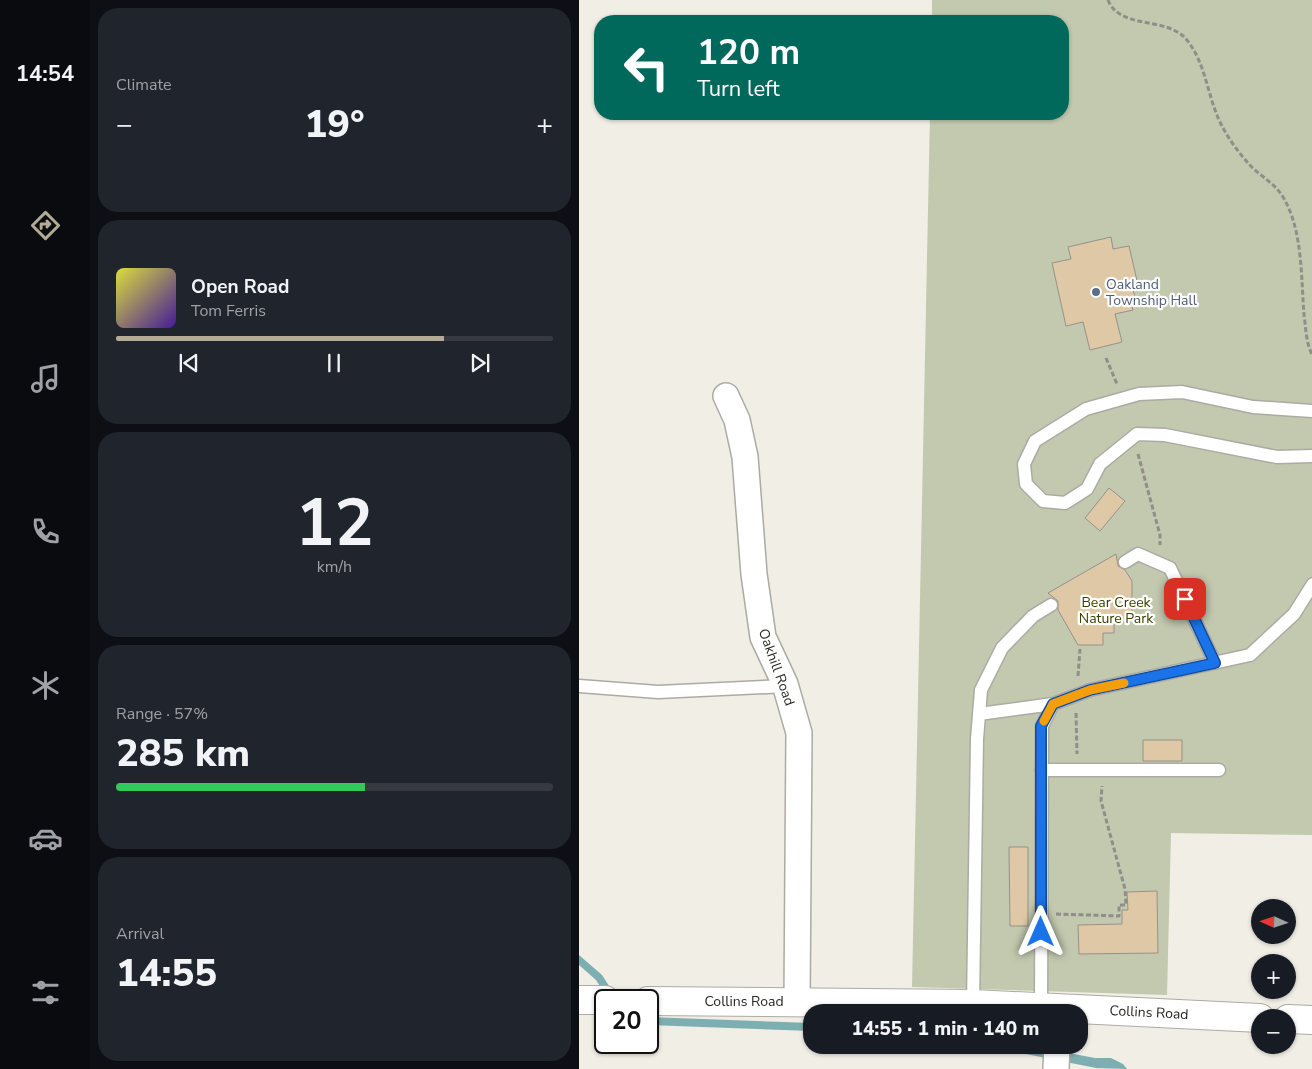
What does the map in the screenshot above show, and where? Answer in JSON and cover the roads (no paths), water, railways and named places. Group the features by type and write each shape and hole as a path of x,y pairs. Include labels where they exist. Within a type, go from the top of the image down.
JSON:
{"street":[{"name":"Oakhill Road","path":"726,396 737,420 745,458 753,565 763,637 786,686 799,733 797,1001"},
{"path":"579,1000 594,1000"},
{"name":"Collins Road","path":"659,1001 973,1004"},
{"name":"Collins Road","path":"1088,1011 1251,1018"},
{"path":"1296,1019 1312,1020"},
{"path":"1056,1069 1057,1054"}],"lane":[{"path":"1312,412 1253,407 1182,392 1139,394 1086,409 1035,442 1024,464 1026,484 1043,501 1065,503 1087,489 1100,464 1137,434 1165,435 1277,457 1312,456"},
{"path":"1125,562 1138,554 1170,568 1215,663"},
{"path":"979,714 1053,704 1090,690 1250,655 1294,614 1312,584"},
{"path":"973,1004 977,739 981,690 1002,648 1033,616 1051,605"},
{"path":"579,686 658,692 786,686"},
{"path":"1052,1004 1041,913 1041,726 1053,704"},
{"path":"1041,770 1219,770"}],"water":[{"path":"579,955 602,975 611,989 602,989 596,980 579,965"},
{"path":"659,1017 803,1023 803,1031 659,1025"},
{"path":"1026,1054 1074,1054 1095,1058 1111,1058 1123,1064 1127,1069 1096,1068"}],"place":[{"name":"Oakland Township Hall","path":"1096,292"}],"park label":[{"name":"Bear Creek Nature Park","path":"1116,610"}]}
